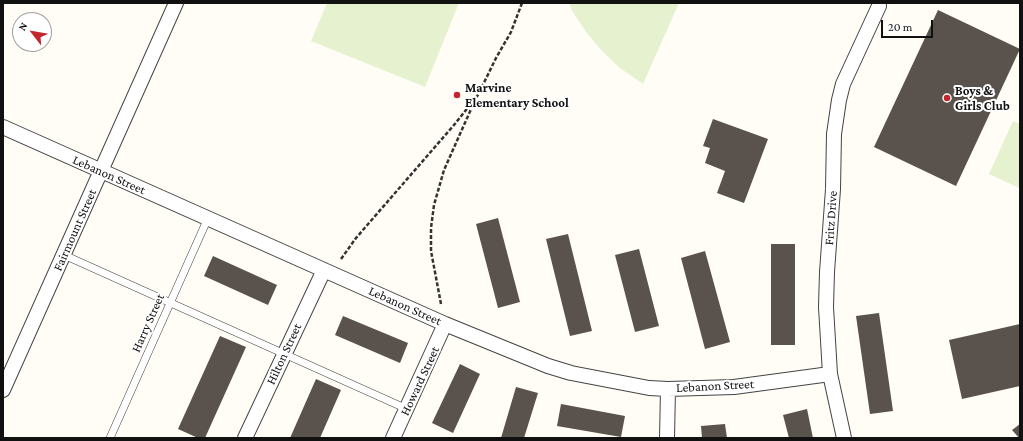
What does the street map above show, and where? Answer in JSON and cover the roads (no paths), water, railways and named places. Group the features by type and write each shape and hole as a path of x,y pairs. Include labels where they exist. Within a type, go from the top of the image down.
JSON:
{"street":[{"name":"Fairmount Street","path":"3,390 176,3"},
{"name":"Fritz Drive","path":"844,438 830,374 827,334 826,282 833,195 834,134 843,84 879,6"},
{"name":"Lebanon Street","path":"3,127 446,324 548,366 571,373 649,388 668,389 734,388 830,374"},
{"name":"Hilton Street","path":"245,438 324,270"},
{"name":"Howard Street","path":"393,438 446,324"},
{"path":"667,438 668,389"}],"lane":[{"name":"Harry Street","path":"110,438 208,218"},
{"path":"64,255 407,409"}],"place":[{"name":"Marvine Elementary School","path":"457,95"},
{"name":"Boys & Girls Club","path":"947,98"}]}
